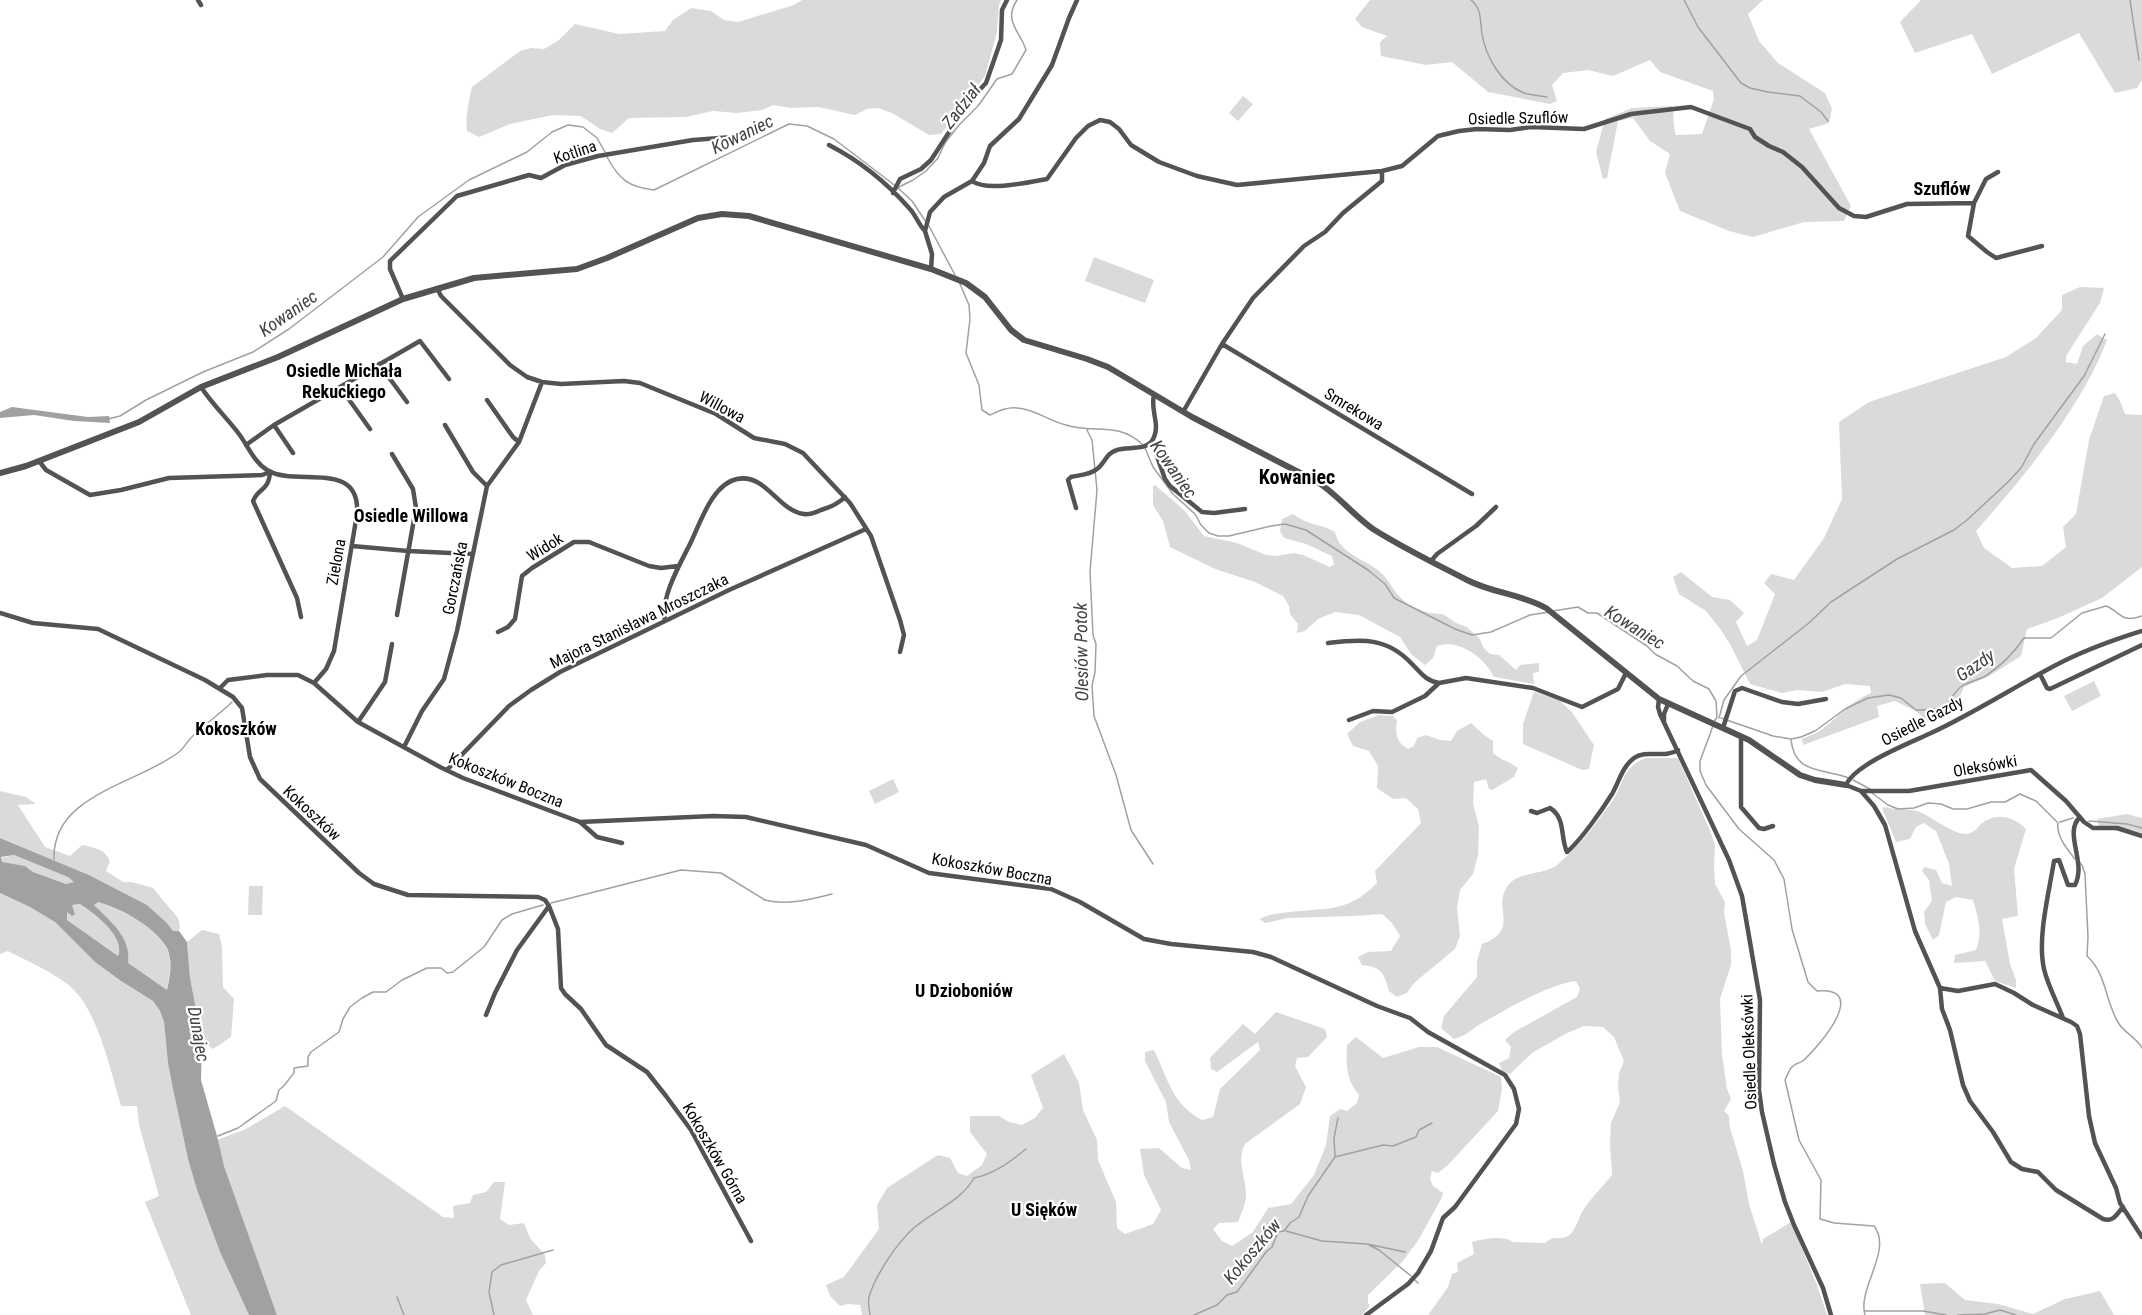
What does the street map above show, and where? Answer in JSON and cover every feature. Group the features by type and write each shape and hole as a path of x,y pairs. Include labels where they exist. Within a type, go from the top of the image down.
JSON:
{"street":[{"path":"893,193 900,179 921,169 931,160 970,100 986,82 1001,40 1002,10 1007,0"},
{"path":"925,229 932,209 944,197 972,181 984,163 990,146 1019,118 1052,65 1068,18 1077,0"},
{"name":"Osiedle Szuflów","path":"972,181 987,186 1012,185 1047,179 1076,138 1088,126 1100,120 1110,122 1119,129 1131,145 1160,162 1197,176 1237,185 1382,171 1402,166 1438,136 1459,131 1510,130 1531,127 1584,129 1631,114 1691,107 1750,129 1755,136 1783,152 1802,167 1839,208 1854,216 1866,217 1907,204 1974,203"},
{"name":"Kotlina","path":"403,299 390,269 390,261 457,196 529,174 541,178 565,165 598,156 693,140 734,137 750,134 763,127"},
{"path":"829,145 848,155 911,210 925,229 932,254 931,269"},
{"path":"1183,412 1222,344 1253,298 1304,246 1325,232 1382,181 1382,171"},
{"path":"1998,172 1986,179 1974,203 1968,236 1996,258 2042,246"},
{"path":"0,473 39,461 148,418 201,387 278,357 403,299 474,278 577,269 691,220 722,214 757,218 931,269 966,283 985,297 1011,330 1024,340 1102,364 1183,412 1316,481 1331,491 1372,528 1431,561 1478,586 1526,599 1546,608 1659,699 1741,736 1800,774 1815,780 1848,781"},
{"name":"Willowa","path":"437,288 441,296 510,365 527,376 542,382 561,384 624,381 640,383 716,414 754,438 796,448 845,497 859,515 876,550 900,620 904,635 900,652"},
{"path":"246,445 273,424 420,341 449,380"},
{"name":"Smrekowa","path":"1222,344 1472,494"},
{"path":"379,364 407,402"},
{"name":"Gorczańska","path":"404,747 422,711 444,679 457,631 471,554 487,486 519,442 542,382"},
{"path":"201,387 257,461 270,472 269,482 254,497 253,501 297,598 301,617"},
{"path":"340,387 370,429"},
{"path":"1076,508 1068,480 1071,477 1093,472 1114,450 1150,443 1155,435 1153,401 1155,395"},
{"path":"487,400 519,442"},
{"path":"273,424 293,453"},
{"path":"445,425 473,472 487,486"},
{"path":"1150,443 1170,486 1202,512 1214,513 1245,509"},
{"path":"392,454 408,479 416,508 397,615"},
{"name":"Zielona","path":"39,461 46,470 90,495 122,490 169,478 262,475 270,472 286,476 329,477 349,487 355,496 357,506 334,651 326,669 314,683"},
{"path":"665,621 664,607 678,566 700,520 717,493 733,480 745,478 756,482 801,513 809,514 834,506 845,497"},
{"path":"1431,561 1497,507"},
{"name":"Majora Stanisława Mroszczaka","path":"447,770 509,706 577,663 866,529"},
{"name":"Widok","path":"498,632 508,627 515,619 522,576 574,542 589,542 649,566 661,568 678,566"},
{"path":"352,546 471,554"},
{"name":"Kokoszków","path":"0,613 33,623 98,629 220,688 238,701 242,708 250,757 260,779 367,880 408,895 538,897 545,900 549,906"},
{"name":"Osiedle Gazdy","path":"1848,781 1891,750 1932,733 2058,664 2119,638 2142,631"},
{"path":"1328,644 1362,640 1377,642 1400,652 1422,676 1430,681 1438,683 1466,678 1533,688 1582,707 1618,689 1626,673"},
{"path":"358,722 384,682 392,644"},
{"path":"2040,674 2050,689 2142,645"},
{"name":"Kokoszków Boczna","path":"220,688 228,680 281,674 298,675 314,683 358,722 447,770 580,822 712,816 746,817 866,845 929,873 1051,889 1080,902 1144,939 1253,952 1271,957 1377,1006 1410,1018 1428,1032 1505,1076 1514,1089 1520,1109 1516,1124 1461,1198 1443,1218 1431,1251 1418,1273 1408,1284 1366,1315"},
{"path":"1349,720 1373,711 1392,711 1400,708 1425,696 1438,683"},
{"path":"1722,726 1735,691 1742,688 1782,702 1798,704 1826,699"},
{"name":"Osiedle Oleksówki","path":"1659,699 1658,707 1664,722 1729,860 1742,896 1760,1000 1759,1090 1762,1112 1774,1164 1791,1220 1817,1275 1832,1315"},
{"path":"1664,722 1668,704"},
{"path":"1741,736 1741,807 1759,828 1773,826"},
{"path":"1531,811 1537,813 1550,808 1556,812 1562,827 1567,852 1605,804 1623,772 1635,757 1666,754 1678,750"},
{"name":"Oleksówki","path":"1848,781 1861,791 1909,791 2031,770 2093,828 2117,828 2142,836"},
{"path":"1861,791 1874,806 1885,825 1915,931 1940,988 1942,1009 1950,1030 1963,1085 1970,1101 2011,1162 2022,1169 2038,1172 2056,1190 2103,1219 2110,1221 2114,1219 2123,1207"},
{"path":"2064,1018 2046,976 2042,951 2047,897 2054,861 2059,860 2068,885 2075,885 2077,880 2079,861 2072,831 2074,823 2080,817"},
{"path":"580,822 597,837 622,843"},
{"path":"486,1015 517,950 549,906"},
{"name":"Kokoszków Górna","path":"549,906 555,915 558,929 561,988 581,1009 606,1046 647,1072 666,1095 703,1150 751,1241"},
{"path":"1940,988 1958,991 1995,984 2077,1026 2080,1034 2091,1128 2101,1158 2123,1207 2142,1237"}],"shaded area":[{"path":"802,0 1001,0 997,32 985,76 941,134 929,135 892,113 878,108 867,109 855,115 818,107 791,108 773,105 762,110 737,113 713,111 686,117 629,118 612,133 600,129 581,116 553,115 510,124 479,137 467,131 467,115 472,87 520,51 531,48 544,49 559,40 575,24 619,34 665,31 673,20 691,8 711,11 724,20 738,22 794,5"},
{"path":"1370,0 1763,0 1748,14 1759,41 1778,63 1825,93 1832,109 1829,123 1809,129 1851,206 1844,221 1804,222 1753,237 1729,231 1680,211 1665,173 1670,154 1650,141 1633,118 1618,121 1607,178 1603,179 1596,152 1605,119 1632,108 1672,106 1676,135 1702,134 1714,99 1713,91 1660,72 1650,60 1613,76 1588,70 1563,73 1552,85 1557,101 1550,104 1488,92 1452,62 1426,65 1381,56 1380,42 1387,36 1362,27 1355,19"},
{"path":"1921,0 2142,0 2142,80 2137,88 2115,93 2079,33 1992,74 1972,34 1915,53 1900,22"},
{"path":"1243,96 1253,104 1238,121 1229,113"},
{"path":"1094,257 1154,280 1145,303 1085,281"},
{"path":"2080,287 2104,288 2100,303 2066,356 2066,362 2077,364 2083,346 2097,334 2107,340 2083,391 2050,441 1976,531 1984,548 2012,568 2042,566 2066,547 2063,527 2076,514 2089,440 2104,396 2115,393 2125,414 2142,415 2142,567 2102,598 2027,629 2021,656 1989,676 1964,687 1957,703 1930,723 1914,710 1895,701 1877,706 1879,717 1803,745 1802,739 1822,730 1852,704 1871,693 1870,686 1845,684 1822,692 1797,690 1782,693 1750,684 1721,630 1706,611 1679,594 1673,577 1681,572 1712,597 1730,600 1744,613 1736,622 1747,646 1757,640 1775,594 1764,583 1771,574 1794,580 1824,538 1842,499 1839,422 1869,402 2006,357 2036,338 2062,310 2062,295"},
{"path":"1155,485 1184,510 1204,536 1237,543 1266,555 1294,553 1330,567 1334,564 1332,556 1306,544 1284,538 1280,531 1282,519 1293,514 1335,532 1347,551 1379,571 1404,601 1426,612 1443,614 1467,627 1480,639 1483,647 1490,654 1499,655 1516,670 1520,665 1539,663 1539,672 1533,673 1534,684 1494,677 1478,657 1454,645 1437,646 1433,658 1425,665 1411,654 1400,637 1359,615 1335,612 1318,619 1305,631 1297,633 1298,624 1290,614 1289,606 1283,596 1255,582 1215,569 1170,547 1163,521 1153,505 1153,486"},
{"path":"2094,681 2101,696 2072,711 2064,696"},
{"path":"1534,692 1559,700 1571,711 1594,745 1589,769 1582,770 1523,744 1523,724"},
{"path":"1379,715 1393,716 1397,720 1397,737 1408,749 1414,746 1417,738 1426,735 1451,741 1457,731 1471,723 1493,741 1493,753 1518,768 1514,777 1492,790 1489,789 1486,779 1474,782 1473,803 1479,827 1478,855 1473,874 1460,890 1457,908 1460,936 1455,949 1414,983 1407,993 1397,997 1389,991 1381,972 1374,967 1362,965 1358,957 1368,952 1391,951 1400,936 1392,923 1382,914 1288,918 1265,923 1260,919 1276,914 1333,908 1355,900 1377,883 1375,871 1421,823 1418,809 1406,798 1393,799 1377,788 1378,766 1369,751 1353,746 1347,734 1360,722"},
{"path":"1646,758 1678,758 1715,845 1715,884 1725,902 1724,912 1731,950 1731,965 1720,999 1722,1055 1727,1089 1731,1099 1724,1111 1729,1116 1749,1204 1762,1245 1763,1239 1791,1222 1827,1315 1428,1315 1448,1287 1452,1274 1458,1272 1457,1263 1474,1254 1472,1242 1498,1238 1513,1242 1545,1243 1552,1238 1566,1237 1574,1230 1587,1205 1612,1175 1611,1123 1620,1102 1619,1073 1624,1061 1614,1037 1603,1027 1584,1026 1532,1053 1510,1074 1502,1071 1499,1063 1509,1058 1511,1047 1505,1040 1514,1032 1577,997 1580,989 1576,981 1553,987 1528,998 1458,1038 1454,1039 1441,1028 1444,1016 1477,977 1477,961 1482,944 1500,932 1504,918 1503,895 1507,887 1516,879 1550,869 1561,862 1600,818 1613,800 1628,770"},
{"path":"893,779 899,792 875,804 869,791"},
{"path":"0,791 26,797 36,804 18,805 45,847 70,856 82,845 98,849 105,853 110,861 106,871 123,882 153,888 178,918 179,931 173,931 147,905 89,875 0,838"},
{"path":"1882,808 1917,811 1948,828 1967,834 1973,832 1985,821 1996,817 2013,819 2026,829 2014,869 2018,916 2002,919 2016,988 1995,981 1985,961 1954,963 1955,955 1976,950 1978,944 1979,925 1973,900 1956,897 1946,902 1939,935 1933,940 1925,924 1924,912 1932,901 1929,880 1922,871 1924,867 1936,870 1942,883 1952,886 1949,864 1936,831 1924,823 1916,827 1910,839 1896,842"},
{"path":"2127,814 2142,818 2142,836 2099,827 2097,819"},
{"path":"14,855 75,882 66,884 33,872 25,866 2,863 1,858"},
{"path":"249,886 263,886 262,915 248,915"},
{"path":"0,893 55,922 95,962 153,1001 160,1011 164,1022 173,1089 197,1190 220,1252 249,1315 191,1315 145,1202 159,1196 139,1125 137,1106 121,1106 91,1015 75,991 52,974 8,951 0,954"},
{"path":"98,902 137,920 162,941 170,959 167,990 127,963 129,957 94,904"},
{"path":"80,904 108,926 118,941 118,956 67,920 67,911 75,914 72,905"},
{"path":"202,930 219,934 222,947 223,987 234,999 231,1037 213,1049 202,1040 190,978 187,942"},
{"path":"1276,1012 1325,1029 1327,1037 1308,1057 1297,1058 1295,1066 1306,1087 1300,1104 1245,1144 1241,1157 1246,1188 1242,1212 1238,1222 1219,1223 1213,1229 1222,1241 1232,1246 1253,1232 1268,1208 1291,1204 1314,1175 1326,1145 1330,1116 1340,1109 1347,1111 1357,1103 1359,1095 1349,1078 1347,1059 1347,1045 1356,1037 1383,1058 1419,1047 1437,1047 1501,1077 1502,1089 1498,1111 1448,1165 1438,1173 1432,1171 1430,1179 1433,1186 1443,1193 1441,1199 1419,1239 1403,1261 1368,1295 1370,1306 1362,1315 862,1315 860,1305 840,1306 830,1296 826,1285 844,1277 879,1229 877,1205 887,1188 938,1155 950,1158 958,1173 967,1176 982,1165 987,1154 970,1132 970,1116 999,1116 1009,1122 1022,1125 1035,1118 1043,1108 1031,1075 1064,1054 1079,1083 1083,1110 1097,1140 1098,1160 1116,1202 1117,1228 1125,1234 1153,1224 1161,1210 1144,1175 1140,1149 1159,1148 1182,1168 1191,1170 1189,1160 1169,1122 1166,1102 1145,1061 1145,1052 1154,1050 1172,1090 1192,1114 1202,1120 1213,1117 1220,1089 1260,1050 1258,1042 1217,1072 1211,1069 1210,1058 1243,1024 1255,1034"},
{"path":"285,1106 443,1217 454,1218 453,1206 470,1203 473,1195 486,1192 494,1182 505,1182 500,1219 509,1225 524,1223 530,1238 545,1255 546,1263 539,1271 526,1300 533,1315 277,1315 224,1166 217,1140 246,1129"},
{"path":"1945,1283 1965,1300 1998,1304 2033,1314 2065,1299 2100,1291 2114,1315 1925,1315 1920,1284"}],"water":[{"path":"12,407 88,417 109,416 110,423 34,415 0,418 0,412"},
{"name":"Dunajec","path":"0,838 89,875 147,905 173,931 179,931 187,942 190,978 202,1040 201,1080 224,1166 277,1315 249,1315 220,1252 188,1159 168,1063 164,1022 160,1011 153,1001 95,962 55,922 0,893","holes":["14,855 68,877 74,882 66,884 33,872 25,866 2,862 1,857","98,902 127,914 146,926 161,940 170,958 167,990 128,963 127,946 123,938 94,905","80,904 107,926 117,941 118,956 67,920 67,912 72,916 75,914 72,905"]}],"waterway":[{"name":"Zadział","path":"899,187 926,171 938,158 945,143 978,106 997,79 1012,74 1026,50 1012,20 1013,7 1017,0"},
{"path":"1471,0 1479,11 1484,43 1496,69 1516,89 1524,93 1547,97"},
{"path":"1684,0 1698,27 1741,83 1750,88 1768,92 1800,96 1821,112 1828,121"},
{"path":"2130,0 2139,60"},
{"name":"Kowaniec","path":"607,157 625,181 637,187 654,190 789,124 807,126 834,139 897,187 912,201 926,222"},
{"name":"Kowaniec","path":"108,419 120,416 146,400 203,372 253,352 289,329 383,257 418,217 469,180 527,152 552,132 568,125 583,127 597,138 605,152"},
{"name":"Kowaniec","path":"929,226 955,275"},
{"name":"Kowaniec","path":"960,284 969,305 970,319 966,353 979,385 982,410 990,415 1006,409 1024,409 1076,427 1114,430 1133,437 1142,444"},
{"path":"1719,718 1724,700 1741,676 1809,623 1831,602 1897,559 1954,530 2008,482 2021,468 2034,444 2084,376 2105,334"},
{"name":"Olesiów Potok","path":"1087,430 1092,440 1097,490 1090,572 1093,635 1096,644 1092,686 1094,716 1116,775 1131,830 1153,864"},
{"name":"Kowaniec","path":"1145,448 1153,467 1173,494 1195,514 1209,533 1229,536 1285,524 1306,530 1368,570 1385,584 1394,598 1455,629 1472,635 1491,632 1530,615 1549,612"},
{"name":"Gazdy","path":"1721,718 1773,736 1791,739 1815,731 1845,709 1868,698 1889,695 1901,698 1916,710 1934,709 1947,704 1962,686 1984,677 1995,669 2011,655 2024,638 2051,638 2082,613 2106,606 2125,618 2142,616"},
{"name":"Kowaniec","path":"1553,611 1578,607 1588,613 1597,613 1647,646 1655,654 1677,666 1693,681 1709,689 1716,701 1717,717 1714,722"},
{"path":"54,859 57,837 67,819 82,805 100,793 162,763 179,752 192,737 232,702"},
{"name":"Kowaniec","path":"1713,726 1700,761 1700,771 1706,785 1739,829 1774,860 1784,879 1792,929 1808,982 1817,991 1831,992 1838,996 1841,1002 1840,1011 1830,1030 1804,1060 1792,1067 1785,1080 1799,1140 1821,1180 1820,1219 1834,1223 1874,1226 1879,1236 1877,1258 1864,1305 1865,1315"},
{"path":"1791,739 1793,751 1804,765 1849,778"},
{"path":"1853,780 1870,789"},
{"path":"1872,793 1888,805 1898,809 1914,808 1928,803 1941,804 1953,809 1967,809 1991,802 2005,802 2020,794 2036,801 2058,823 2060,837 2075,859"},
{"path":"2060,822 2073,818"},
{"path":"2089,821 2127,824 2142,828"},
{"path":"2079,862 2085,874 2087,956 2098,971 2114,1016 2142,1048"},
{"path":"551,903 681,870 721,873 765,900 773,902 799,901 832,894"},
{"path":"218,1136 238,1128 276,1101 279,1090 294,1073 294,1068 308,1066 308,1057 311,1052 339,1032 350,1007 362,998 373,992 386,992 402,980 427,968 441,968 447,973 453,972 484,947 502,920 512,914 543,905"},
{"path":"1335,1156 1334,1138 1338,1118"},
{"name":"Kokoszków","path":"1194,1315 1217,1305 1227,1295 1237,1292 1272,1247 1278,1232 1284,1231 1299,1217 1308,1196 1335,1157 1383,1145 1393,1146 1416,1137 1419,1130 1432,1123"},
{"path":"870,1315 869,1297 876,1279 908,1233 955,1199 974,1178 1008,1163 1026,1149"},
{"path":"1286,1231 1322,1241 1367,1244 1405,1252"},
{"path":"1369,1245 1379,1250 1411,1276"},
{"path":"494,1315 489,1292 492,1272 501,1265 553,1250"},
{"path":"1415,1280 1418,1283"},
{"path":"397,1297 404,1315"},
{"path":"1958,1315 1985,1314 2000,1310 2016,1315"},
{"path":"1864,1311 1923,1311 1946,1315"}],"district":[{"name":"Szuflów","path":"1942,188"},
{"name":"Osiedle Michała Rekuckiego","path":"344,380"},
{"name":"Kowaniec","path":"1297,477"},
{"name":"Osiedle Willowa","path":"411,515"},
{"name":"Kokoszków","path":"236,728"},
{"name":"U Dzioboniów","path":"964,990"},
{"name":"U Sięków","path":"1044,1209"}]}
